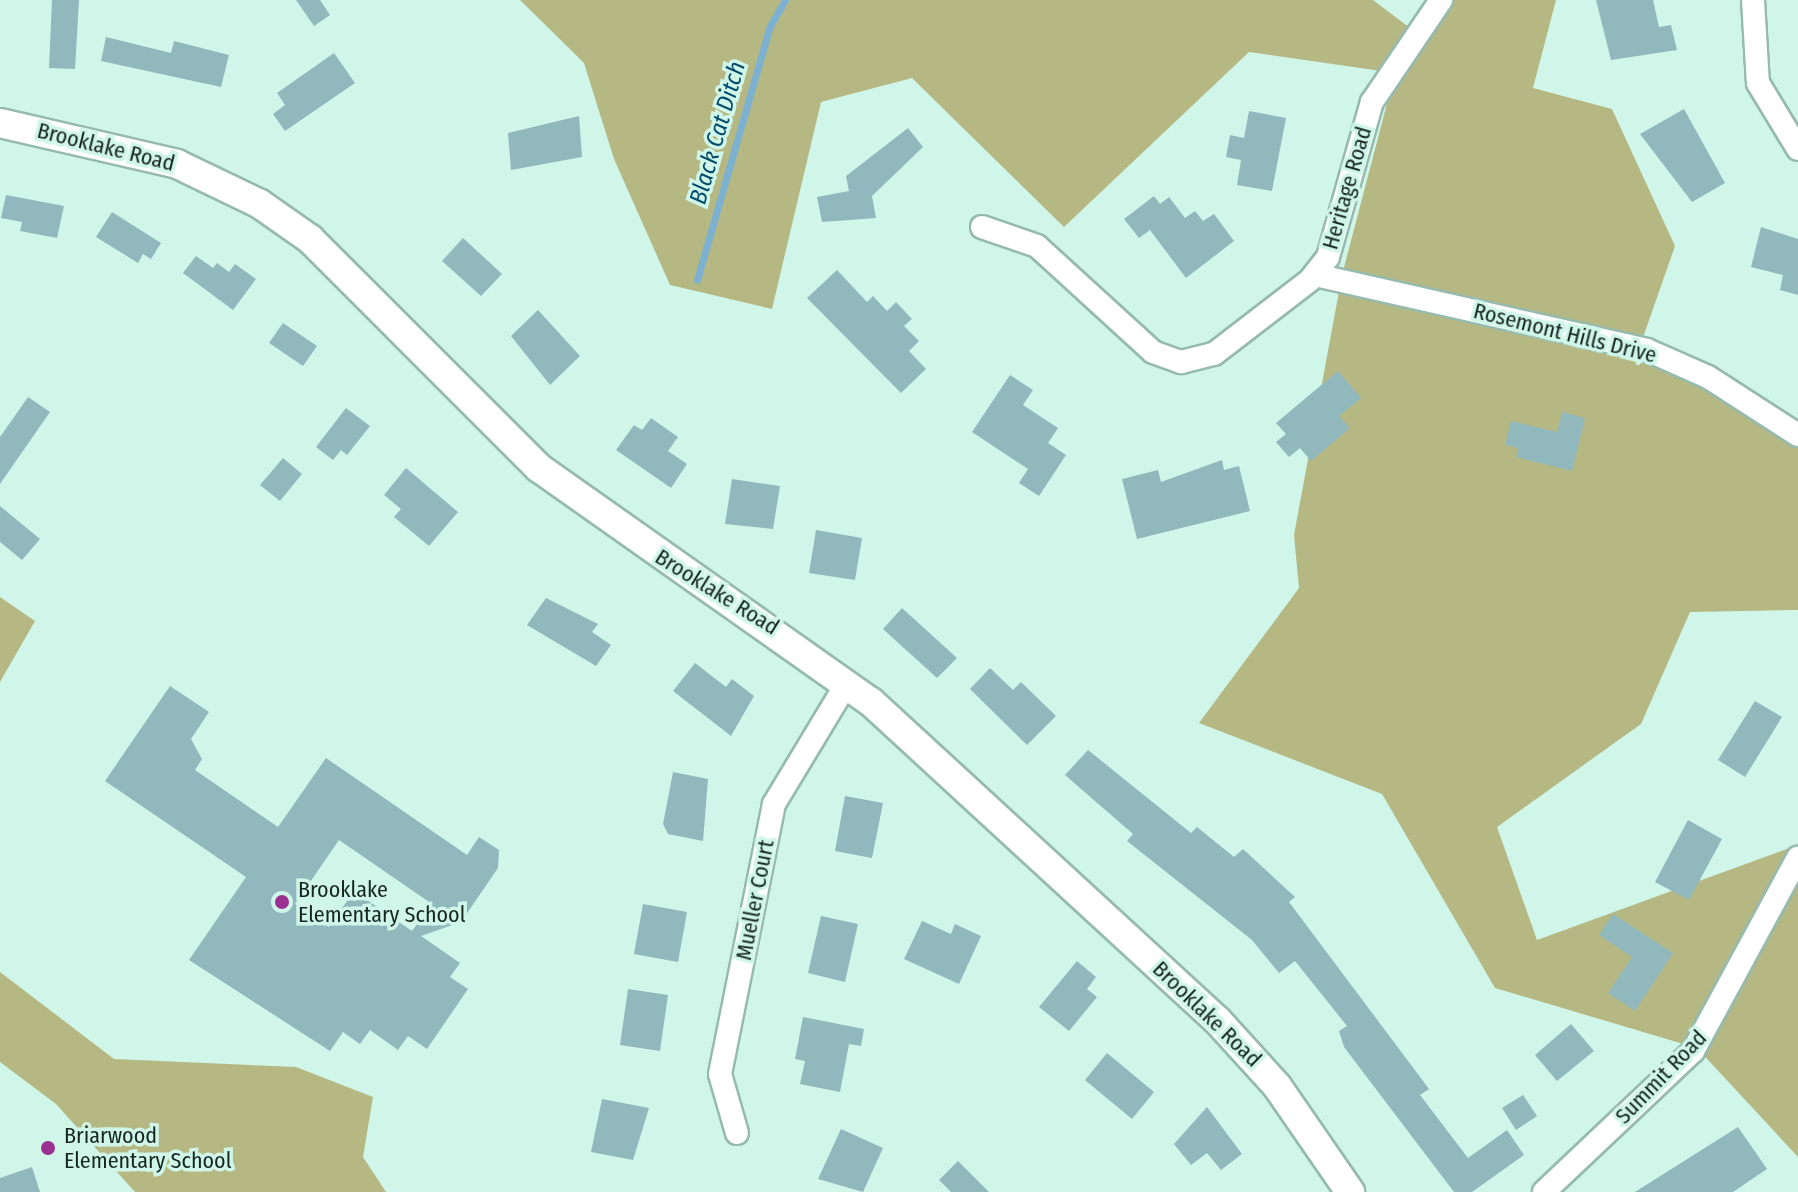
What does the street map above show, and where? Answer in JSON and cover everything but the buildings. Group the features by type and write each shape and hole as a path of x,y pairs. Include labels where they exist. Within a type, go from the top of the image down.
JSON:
{"street":[{"name":"Heritage Road","path":"982,227 1037,246 1153,352 1181,362 1214,354 1315,275 1338,234 1372,102 1441,0"},
{"path":"1753,0 1758,83 1798,149"},
{"name":"Brooklake Road","path":"0,123 147,154 276,214 331,257 539,468 847,683 1217,1020 1277,1086 1350,1192"},
{"name":"Rosemont Hills Drive","path":"1315,275 1647,350 1708,377 1798,435"},
{"name":"Mueller Court","path":"737,1133 720,1074 774,804 847,683"},
{"name":"Summit Road","path":"1544,1192 1693,1051 1798,858"}],"green space":[{"path":"520,0 1373,0 1418,34 1440,0 1556,0 1533,88 1612,109 1675,246 1640,346 1798,436 1798,610 1690,612 1641,724 1497,827 1537,940 1798,845 1798,1157 1697,1048 1495,988 1382,794 1199,723 1299,588 1294,535 1342,275 1395,73 1249,52 1064,227 912,78 821,102 772,309 670,285 614,159 584,63"},
{"path":"0,597 35,621 0,682"},
{"path":"0,972 114,1059 296,1067 373,1097 363,1157 386,1192 135,1192 56,1104 0,1062"}],"waterway":[{"name":"Black Cat Ditch","path":"697,280 770,26 785,0"}],"place":[{"name":"Brooklake Elementary School","path":"282,902"},
{"name":"Briarwood Elementary School","path":"48,1148"}]}
